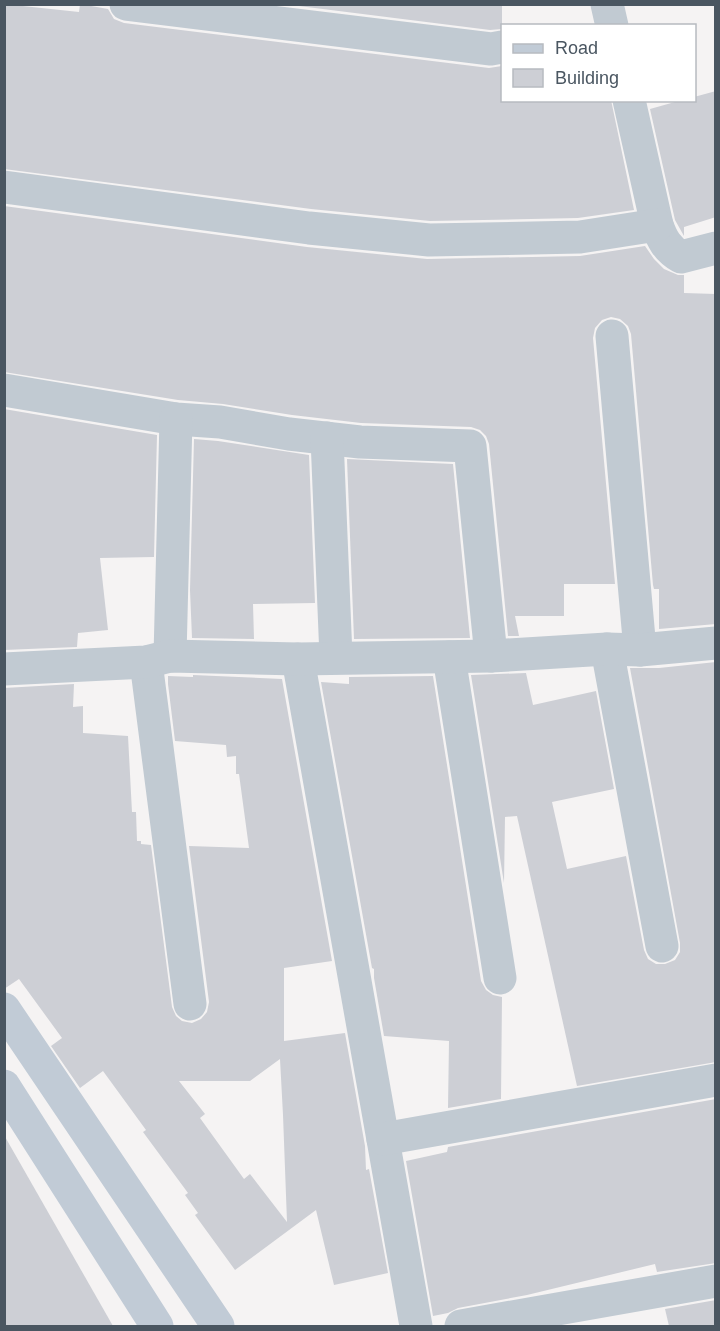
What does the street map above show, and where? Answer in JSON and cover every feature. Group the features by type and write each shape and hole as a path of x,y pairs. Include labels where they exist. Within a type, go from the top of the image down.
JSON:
{"street":[{"path":"126,4 491,49 501,46"},
{"path":"629,102 657,225 663,241 681,257 716,248"},
{"path":"4,187 309,228 429,240 580,237 657,225"},
{"path":"612,336 639,650"},
{"path":"4,390 290,434 360,442 470,446 491,657"},
{"path":"176,418 158,659 190,1004"},
{"path":"327,438 336,657"},
{"path":"4,669 158,659 491,657 639,650 716,643"},
{"path":"607,650 662,946"},
{"path":"449,657 500,978"},
{"path":"298,659 416,1326"},
{"path":"4,1009 218,1326"},
{"path":"383,1139 716,1080"},
{"path":"4,1086 157,1326"},
{"path":"462,1326 716,1281"}],"building":[{"path":"4,4 79,12 80,4 108,9 114,19 124,23 489,68 501,66 501,102 611,102 634,210 578,218 430,221 311,209 4,169"},
{"path":"283,4 502,4 501,29 490,30"},
{"path":"716,91 716,217 684,227 684,236 675,220 650,109 675,102 696,102 696,96"},
{"path":"4,206 307,247 427,259 580,256 645,246 664,269 684,275 684,293 716,294 716,624 659,629 659,589 654,589 653,585 631,334 628,326 620,319 611,317 602,320 595,328 593,338 615,584 564,584 564,616 515,616 519,636 508,636 489,444 486,436 480,430 471,427 361,423 292,415 223,404 178,400 4,372"},
{"path":"4,409 157,435 154,557 100,558 108,630 78,633 77,647 4,650"},
{"path":"194,439 309,455 315,603 253,604 254,639 192,638 190,590"},
{"path":"347,459 453,464 470,638 354,639"},
{"path":"716,662 716,1062 577,1086 517,816 505,817 504,883 471,675 526,673 533,705 596,691 614,789 552,802 567,869 626,856 644,950 648,959 656,964 665,964 675,960 680,952 680,943 630,668 659,668"},
{"path":"193,675 282,679 332,961 284,968 284,1041 345,1033 365,1146 366,1170 369,1169 388,1273 334,1285 316,1210 235,1270 195,1215 198,1213 185,1195 188,1193 143,1132 146,1130 103,1071 80,1088 51,1046 62,1038 19,979 4,989 4,688 74,684 73,707 83,706 83,733 128,736 132,812 136,812 137,841 151,845 172,1007 176,1016 182,1021 192,1023 201,1019 207,1012 209,1002 189,846 249,848 239,774 236,774 236,756 227,757 226,745 175,741 168,676 193,677","holes":["280,1059 287,1222 250,1174 244,1179 200,1118 205,1114 179,1081 250,1081"]},
{"path":"433,676 481,981 486,990 502,997 501,1099 448,1108 449,1041 384,1036 374,969 321,682 349,684 349,677"},
{"path":"716,1099 716,1263 657,1272 655,1264 527,1295 458,1308 433,1316 406,1161 447,1152 448,1147"},
{"path":"4,1135 113,1326 4,1326"},
{"path":"716,1300 716,1326 669,1326 665,1309"}]}
